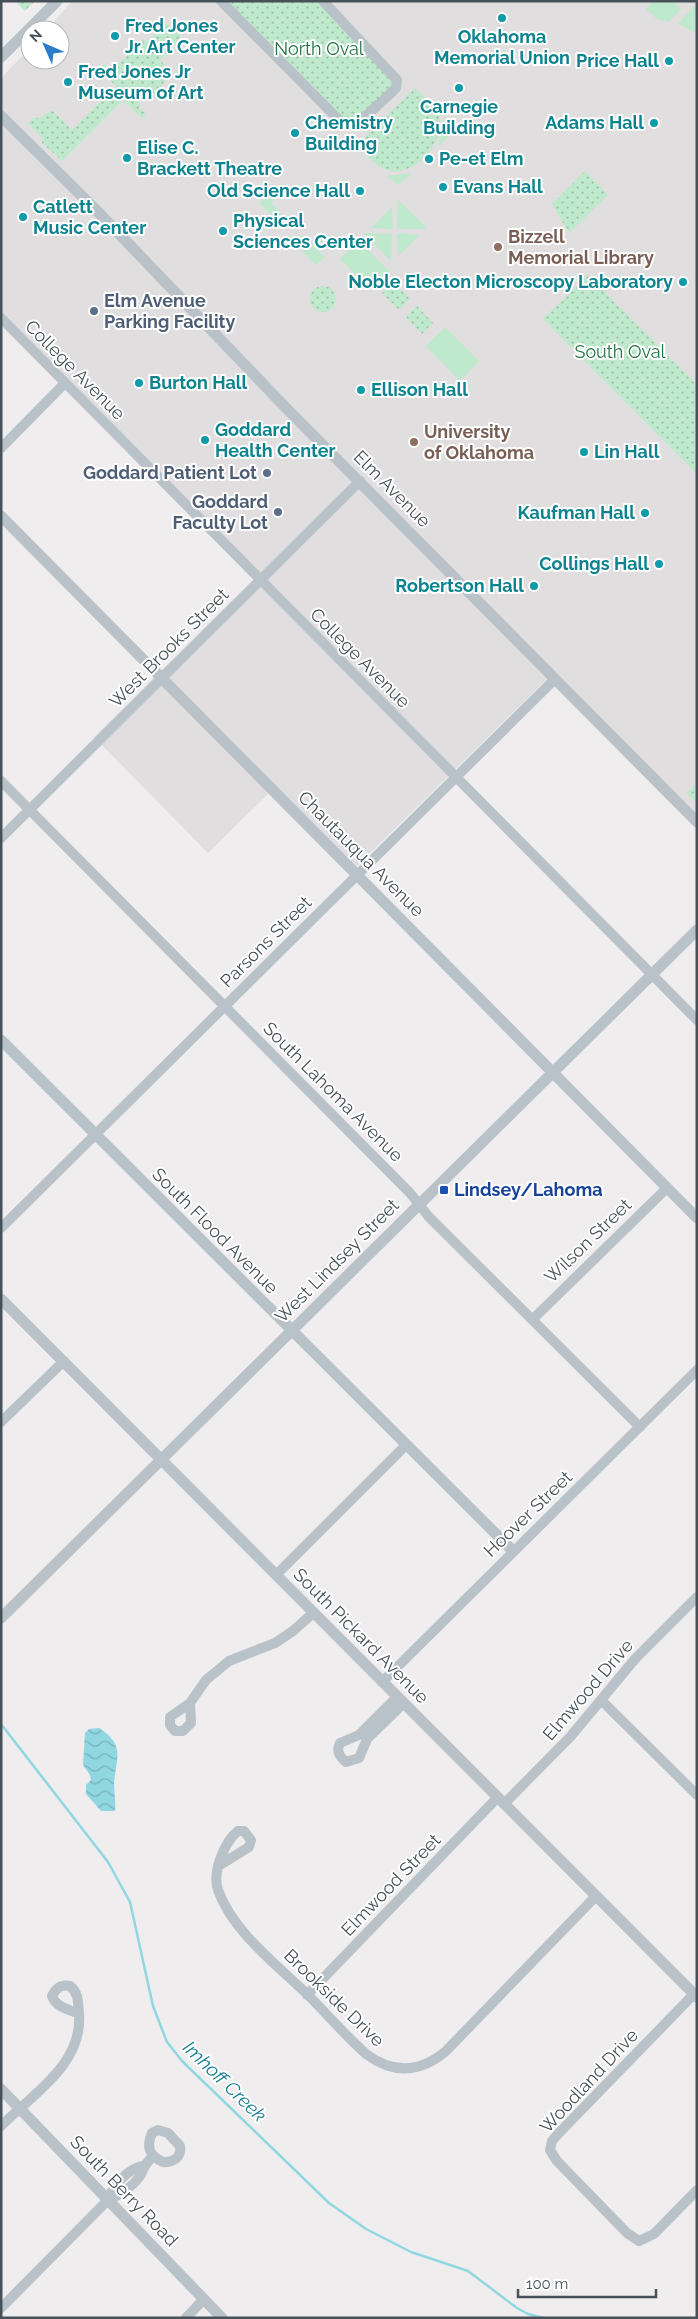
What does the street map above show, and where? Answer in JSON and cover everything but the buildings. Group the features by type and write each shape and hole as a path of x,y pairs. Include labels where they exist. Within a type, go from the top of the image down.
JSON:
{"street":[{"path":"1,57 57,1"},
{"path":"221,1 344,124 355,126 396,88 397,80 322,1"},
{"name":"Elm Avenue","path":"1,116 101,215 360,482 697,822"},
{"name":"College Avenue","path":"1,318 697,1020"},
{"path":"1,448 66,383"},
{"name":"West Brooks Street","path":"1,838 360,482"},
{"name":"Chautauqua Avenue","path":"1,516 697,1218"},
{"name":"Parsons Street","path":"1,1228 555,679"},
{"name":"South Lahoma Avenue","path":"1,781 430,1217 640,1427"},
{"name":"West Lindsey Street","path":"1,1618 697,930"},
{"name":"South Flood Avenue","path":"1,1040 512,1551"},
{"name":"Wilson Street","path":"533,1319 667,1188"},
{"name":"South Pickard Avenue","path":"1,1299 695,1996"},
{"path":"1,1422 64,1361"},
{"name":"Hoover Street","path":"382,1682 512,1551 697,1370"},
{"path":"276,1575 406,1445"},
{"name":"Elmwood Drive","path":"501,1801 553,1756 635,1659 696,1599"},
{"path":"190,1703 206,1680 229,1661 275,1643 293,1631 313,1613"},
{"path":"601,1700 697,1795"},
{"path":"400,1701 367,1739 358,1758 346,1762 340,1757 338,1749 340,1742 359,1735 400,1701"},
{"name":"Elmwood Street","path":"307,1995 501,1801"},
{"name":"Brookside Drive","path":"220,1864 216,1880 217,1889 236,1920 256,1945 376,2062 400,2070 426,2065 446,2051 596,1896"},
{"name":"Woodland Drive","path":"695,1996 558,2134 552,2141 550,2150 564,2168 627,2233 639,2241 654,2234 697,2190"},
{"path":"1,2126 53,2077 72,2051 80,2030 79,2014"},
{"name":"South Berry Road","path":"1,2089 222,2318"},
{"path":"1,2308 108,2200 118,2197 140,2176 143,2166 153,2156"},
{"path":"186,2318 204,2300"}],"shaded area":[{"name":"University of Oklahoma","path":"72,1 697,1 697,815 555,671 356,867 276,786 208,853 94,737 260,573 1,311 1,78 20,58 20,70 70,70 70,20 56,20"}],"green space":[{"path":"15,1 35,1 25,11"},
{"name":"North Oval","path":"221,1 323,1 397,80 352,127"},
{"path":"654,1 673,1 681,9 669,22 657,19 646,9"},
{"path":"697,3 697,33 678,24"},
{"path":"166,23 181,36 160,60 165,65 158,73 166,81 148,100 145,96 138,102 141,106 139,108 146,114 142,118 123,100 62,161 42,143 42,138 28,124 33,118 41,118 52,110 72,130 116,86 99,69 104,64 111,71 144,39 147,42"},
{"path":"415,88 431,103 438,114 440,124 438,135 433,146 418,163 408,169 387,170 375,163 357,145"},
{"path":"445,117 455,126 455,130 438,147"},
{"path":"585,171 608,195 570,232 552,204"},
{"path":"412,173 398,185 387,176"},
{"path":"274,189 280,194 271,203 286,219 281,225 259,203"},
{"path":"398,200 426,227 424,229 399,229 397,227"},
{"path":"392,207 393,229 371,228"},
{"path":"399,233 420,235 398,256 397,235"},
{"path":"364,234 392,234 391,261"},
{"path":"287,236 304,236 325,257 316,265"},
{"path":"317,236 346,236 331,251"},
{"path":"358,240 390,272 371,290 340,259"},
{"name":"South Oval","path":"588,275 697,385 697,474 543,319"},
{"path":"393,282 410,299 399,310 382,293"},
{"path":"323,286 332,290 336,299 332,308 323,312 314,308 310,299 314,290"},
{"path":"417,306 433,323 422,334 406,317"},
{"path":"445,327 479,361 460,381 426,346"},
{"path":"697,783 697,803 686,793"}],"water":[{"path":"99,1728 113,1740 116,1747 115,1811 101,1811 86,1794 86,1785 91,1780 83,1765 85,1733 89,1729"}],"waterway":[{"name":"Imhoff Creek","path":"1,1724 108,1862 130,1902 153,2006 167,2042 182,2061 329,2203 366,2229 411,2252 468,2271 517,2308 528,2314 543,2318"}],"place":[{"name":"Oklahoma Memorial Union","path":"502,18"},
{"name":"Fred Jones Jr. Art Center","path":"115,36"},
{"name":"Price Hall","path":"669,61"},
{"name":"Fred Jones Jr Museum of Art","path":"68,82"},
{"name":"Carnegie Building","path":"459,88"},
{"name":"Adams Hall","path":"654,123"},
{"name":"Chemistry Building","path":"295,133"},
{"name":"Elise C. Brackett Theatre","path":"127,158"},
{"name":"Pe-et Elm","path":"429,159"},
{"name":"Evans Hall","path":"443,187"},
{"name":"Old Science Hall","path":"360,191"},
{"name":"Catlett Music Center","path":"23,217"},
{"name":"Physical Sciences Center","path":"223,231"},
{"name":"Bizzell Memorial Library","path":"498,247"},
{"name":"Noble Electon Microscopy Laboratory","path":"683,282"},
{"name":"Elm Avenue Parking Facility","path":"94,311"},
{"name":"Burton Hall","path":"139,383"},
{"name":"Ellison Hall","path":"361,390"},
{"name":"Goddard Health Center","path":"205,440"},
{"name":"University of Oklahoma","path":"414,442"},
{"name":"Lin Hall","path":"584,452"},
{"name":"Goddard Patient Lot","path":"267,473"},
{"name":"Goddard Faculty Lot","path":"278,512"},
{"name":"Kaufman Hall","path":"645,513"},
{"name":"Collings Hall","path":"659,564"},
{"name":"Robertson Hall","path":"534,586"},
{"name":"Lindsey/Lahoma","path":"444,1190"}]}
